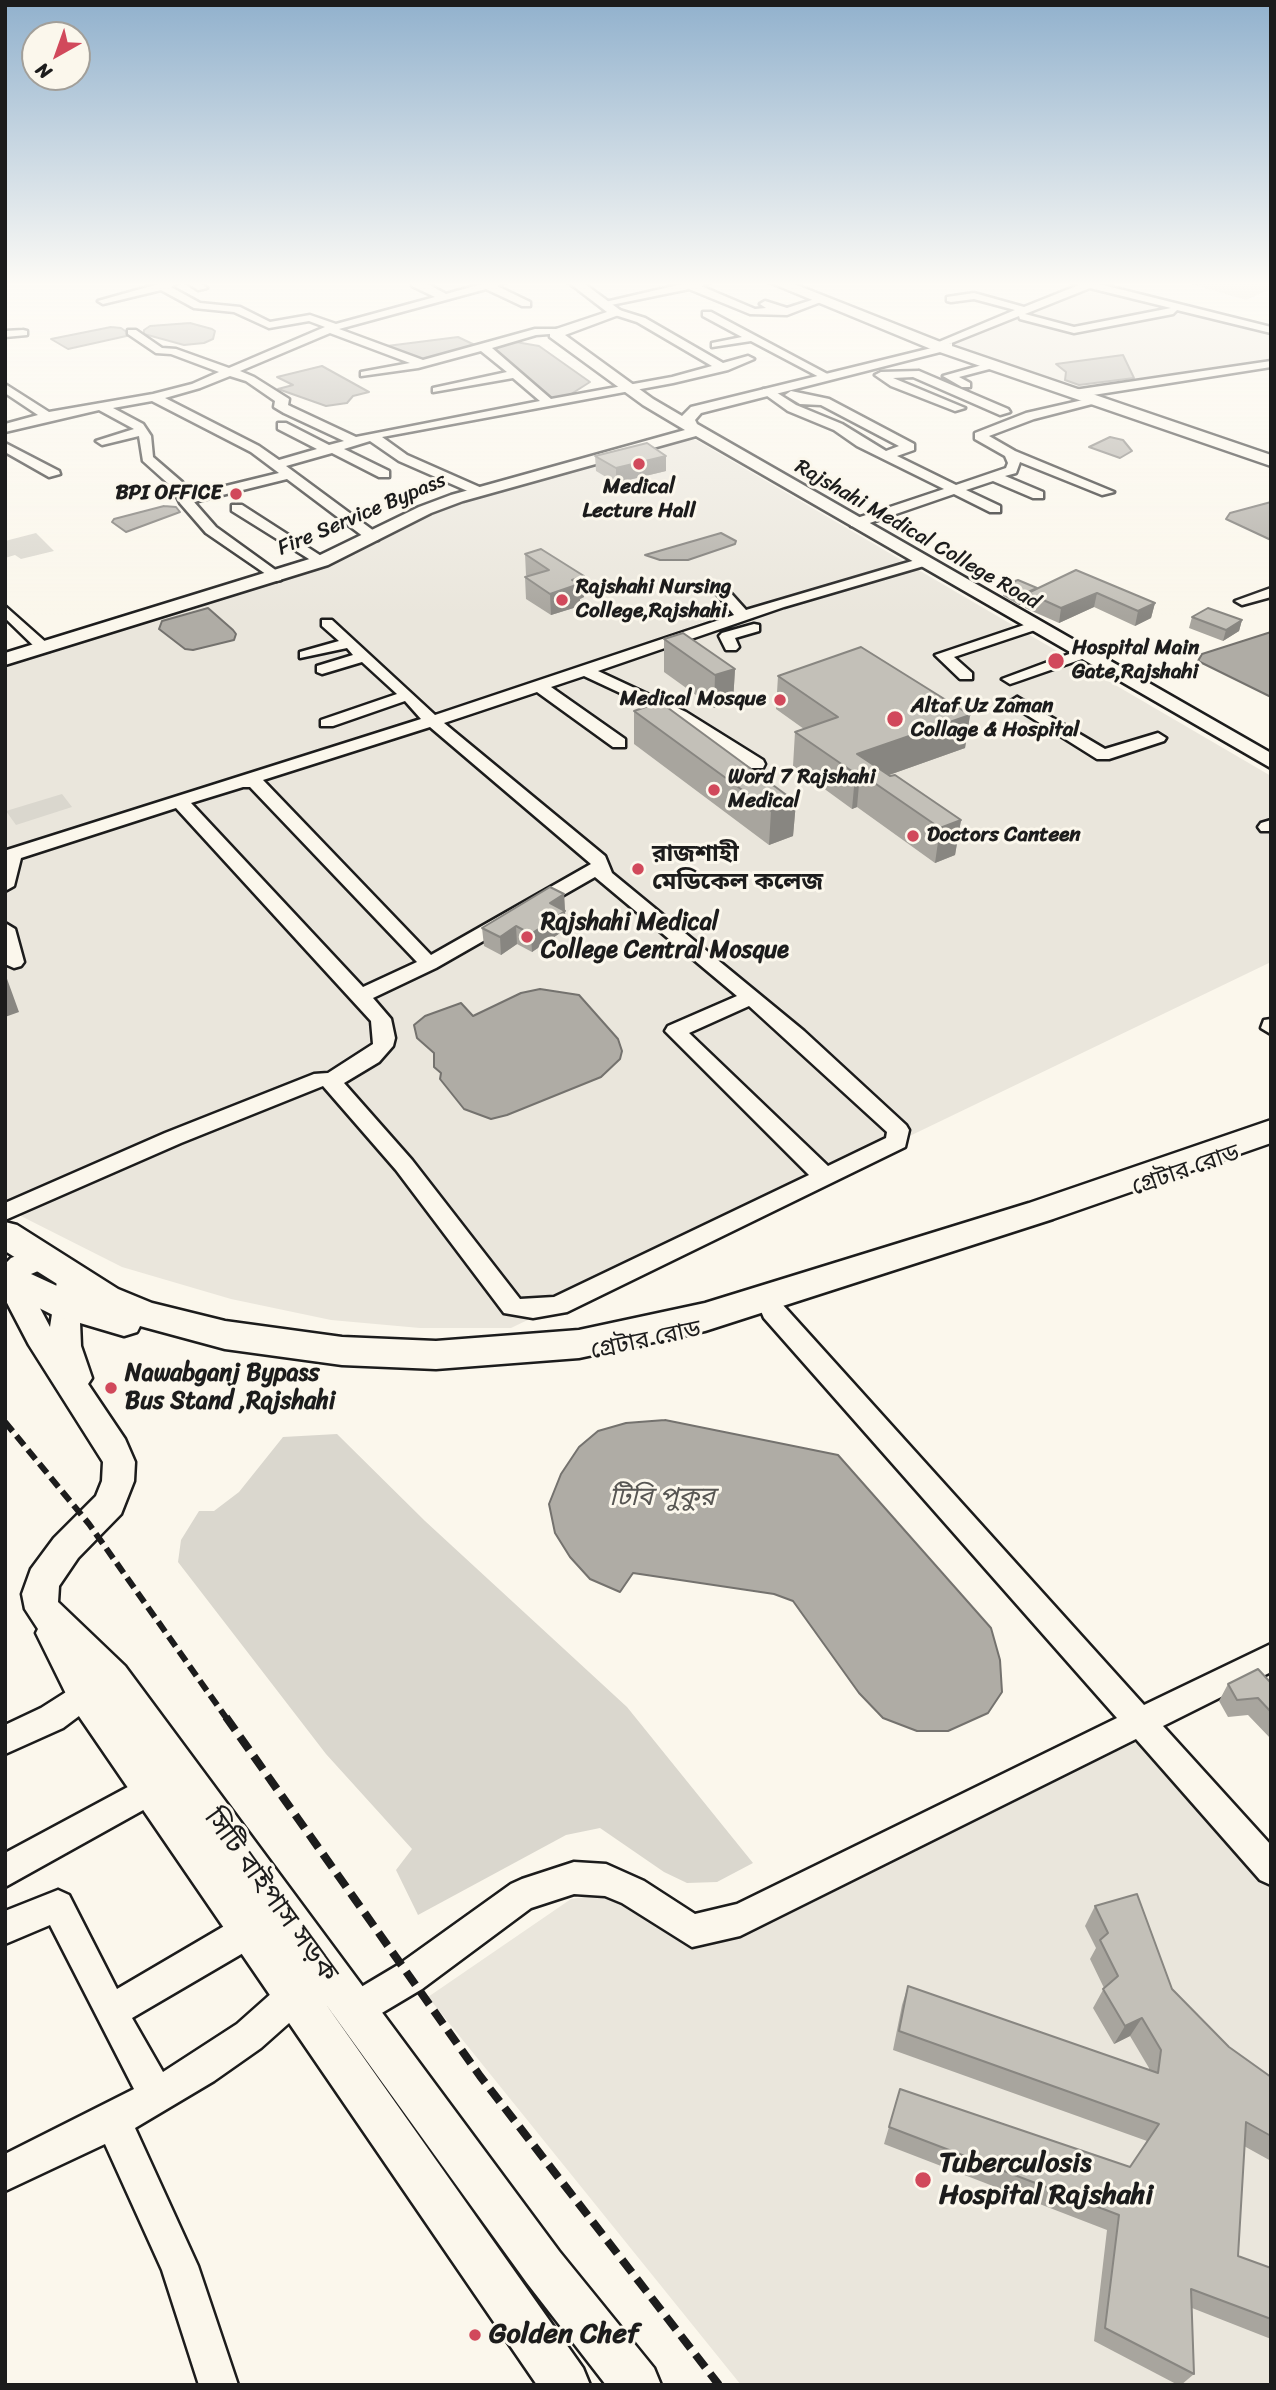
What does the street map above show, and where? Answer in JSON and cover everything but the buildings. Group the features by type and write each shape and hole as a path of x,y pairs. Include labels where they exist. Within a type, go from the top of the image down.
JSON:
{"highway":[{"path":"1077,394 1271,461"},
{"path":"1077,394 1271,455"},
{"name":"গ্রেটার রোড","path":"1202,1160 1271,1131"},
{"name":"গ্রেটার রোড","path":"7,1276 69,1292 239,1352 348,1364 451,1367 593,1354 773,1311 875,1271 1202,1160 1271,1141"},
{"name":"গ্রেটার রোড","path":"5,1234 40,1258 69,1292 106,1298 144,1314 225,1335 342,1351 436,1355 579,1344 705,1317 875,1271"}],"main road":[{"path":"636,394 658,409 692,424"},
{"name":"Fire Service Bypass","path":"5,659 321,561 425,510 692,424 761,394"},
{"name":"Rajshahi Medical College Road","path":"692,424 856,523 1271,764"},
{"name":"Rajshahi Medical College Road","path":"692,424 919,563 1271,764"},
{"path":"40,1258 21,1265 7,1276 29,1317 114,1448 119,1462 118,1481 109,1504 66,1548 43,1580 39,1594 42,1609 85,1694 250,1930 310,1983 566,2385"},
{"path":"69,1292 66,1346 84,1404"},
{"name":"সিটি বাইপাস সড়ক","path":"42,1609 112,1678 310,1983 353,2011 543,2267 636,2385"}],"street":[{"path":"20,394 56,419"},
{"path":"112,394 122,403"},
{"path":"5,428 165,394"},
{"path":"271,394 285,402 278,404 288,410 354,441"},
{"path":"538,394 548,402"},
{"path":"185,500 282,470 330,449 372,436 592,394"},
{"path":"771,394 792,408 838,428 958,498 976,500 995,509"},
{"path":"920,394 959,408"},
{"path":"960,394 989,406 1011,405 1040,414"},
{"path":"963,395 969,394"},
{"path":"1098,394 1084,396 979,436 1011,454 1107,492"},
{"path":"875,430 865,432 791,395 825,402 910,447 886,455"},
{"path":"154,397 254,449 373,537"},
{"path":"102,407 133,421 142,431 147,458 157,470 177,485 185,500 211,530 275,577"},
{"path":"282,426 384,474"},
{"path":"102,442 142,431"},
{"path":"372,436 403,458 486,489"},
{"path":"5,447 54,474"},
{"path":"856,523 958,498 1011,470 1014,463 1011,454"},
{"path":"457,467 486,489"},
{"path":"995,477 1038,495"},
{"path":"237,508 321,561"},
{"path":"5,886 9,856 539,687 779,604 919,563"},
{"path":"723,593 744,617"},
{"path":"1242,601 1271,593"},
{"path":"731,646 727,636 748,632 788,613 779,604"},
{"path":"5,610 44,648"},
{"path":"5,1212 173,1138 321,1079 331,1081 404,1165 513,1307 533,1309 558,1306 897,1142 898,1130 797,1036 603,876 599,860 432,720 327,623"},
{"path":"966,676 943,655 1030,627"},
{"path":"305,655 357,649"},
{"path":"322,669 357,649"},
{"path":"1010,679 1080,655"},
{"path":"585,671 680,715 757,764"},
{"path":"539,687 619,743"},
{"path":"327,723 408,695"},
{"path":"1017,702 1103,755 1157,738"},
{"path":"245,782 255,782 429,964"},
{"path":"180,801 381,1019 385,1038 383,1046 372,1057 331,1081"},
{"path":"360,996 429,964 600,866"},
{"path":"5,929 14,962"},
{"path":"750,998 675,1031 825,1177"},
{"path":"773,1311 1140,1723 1266,1856"},
{"path":"353,2011 410,1977 522,1895 574,1878 606,1880 633,1892 692,1931 740,1920 1271,1657"},
{"path":"5,1740 52,1718 85,1694"},
{"path":"5,1871 152,1789"},
{"path":"5,1927 58,1906 110,2012 157,2096"},
{"path":"110,2012 250,1930"},
{"path":"5,2173 113,2121 157,2096 249,2036 310,1983"},
{"path":"113,2121 178,2266 219,2385"}],"shaded area":[{"name":"রাজশাহী মেডিকেল কলেজ","path":"683,438 696,440 1271,776 1271,962 511,1328 420,1328 331,1320 231,1299 122,1267 5,1208 5,664 321,565 447,505"},
{"path":"36,533 54,551 21,559 15,555 5,558 5,541"},
{"path":"62,794 72,807 16,825 6,811"},
{"path":"337,1434 425,1521 627,1707 753,1863 717,1882 687,1883 664,1872 600,1828 566,1835 418,1915 396,1870 412,1849 326,1754 178,1562 181,1540 199,1511 214,1511 239,1492 283,1437"},
{"name":"Tuberculosis Hospital Rajshahi","path":"1143,1739 1271,1879 1271,2385 741,2385 428,1997 571,1899 605,1894 697,1945"}],"water":[{"path":"291,394 363,394 353,396 347,403 326,406"},
{"path":"545,394 572,394 568,396 552,399"},
{"path":"1110,437 1123,440 1132,451 1120,458 1089,447"},
{"path":"1271,502 1271,540 1226,519 1230,513"},
{"path":"164,506 176,507 180,512 126,532 112,522 114,519"},
{"path":"721,533 736,541 735,544 688,560 660,560 645,555"},
{"path":"208,608 233,630 236,634 234,640 193,650 185,649 159,629 162,621"},
{"path":"1271,632 1271,697 1198,661 1202,654"},
{"path":"540,989 579,995 618,1039 622,1051 620,1059 601,1077 507,1115 491,1119 464,1109 440,1079 441,1073 434,1067 434,1053 417,1038 414,1025 425,1016 461,1003 473,1016 521,993"},
{"name":"টিবি পুকুর","path":"665,1420 838,1455 991,1628 1000,1660 1002,1692 988,1713 948,1731 917,1731 883,1718 859,1693 793,1601 774,1594 633,1573 620,1592 590,1579 570,1557 555,1533 549,1504 561,1474 579,1447 598,1431 626,1423"}],"railway":[{"path":"5,1422 89,1524 227,1719"},
{"path":"226,1717 480,2076 719,2385"}],"place":[{"name":"Medical Lecture Hall","path":"639,464"},
{"name":"BPI OFFICE","path":"236,494"},
{"name":"Rajshahi Nursing College,Rajshahi","path":"562,600"},
{"name":"Hospital Main Gate,Rajshahi","path":"1056,661"},
{"name":"Medical Mosque","path":"780,700"},
{"name":"Altaf Uz Zaman Collage & Hospital","path":"895,719"},
{"name":"Word 7 Rajshahi Medical","path":"714,790"},
{"name":"Doctors Canteen","path":"913,836"},
{"name":"রাজশাহী মেডিকেল কলেজ","path":"638,869"},
{"name":"Rajshahi Medical College Central Mosque","path":"527,937"},
{"name":"Nawabganj Bypass Bus Stand ,Rajshahi","path":"111,1388"},
{"name":"Tuberculosis Hospital Rajshahi","path":"923,2180"},
{"name":"Golden Chef","path":"475,2335"}]}
